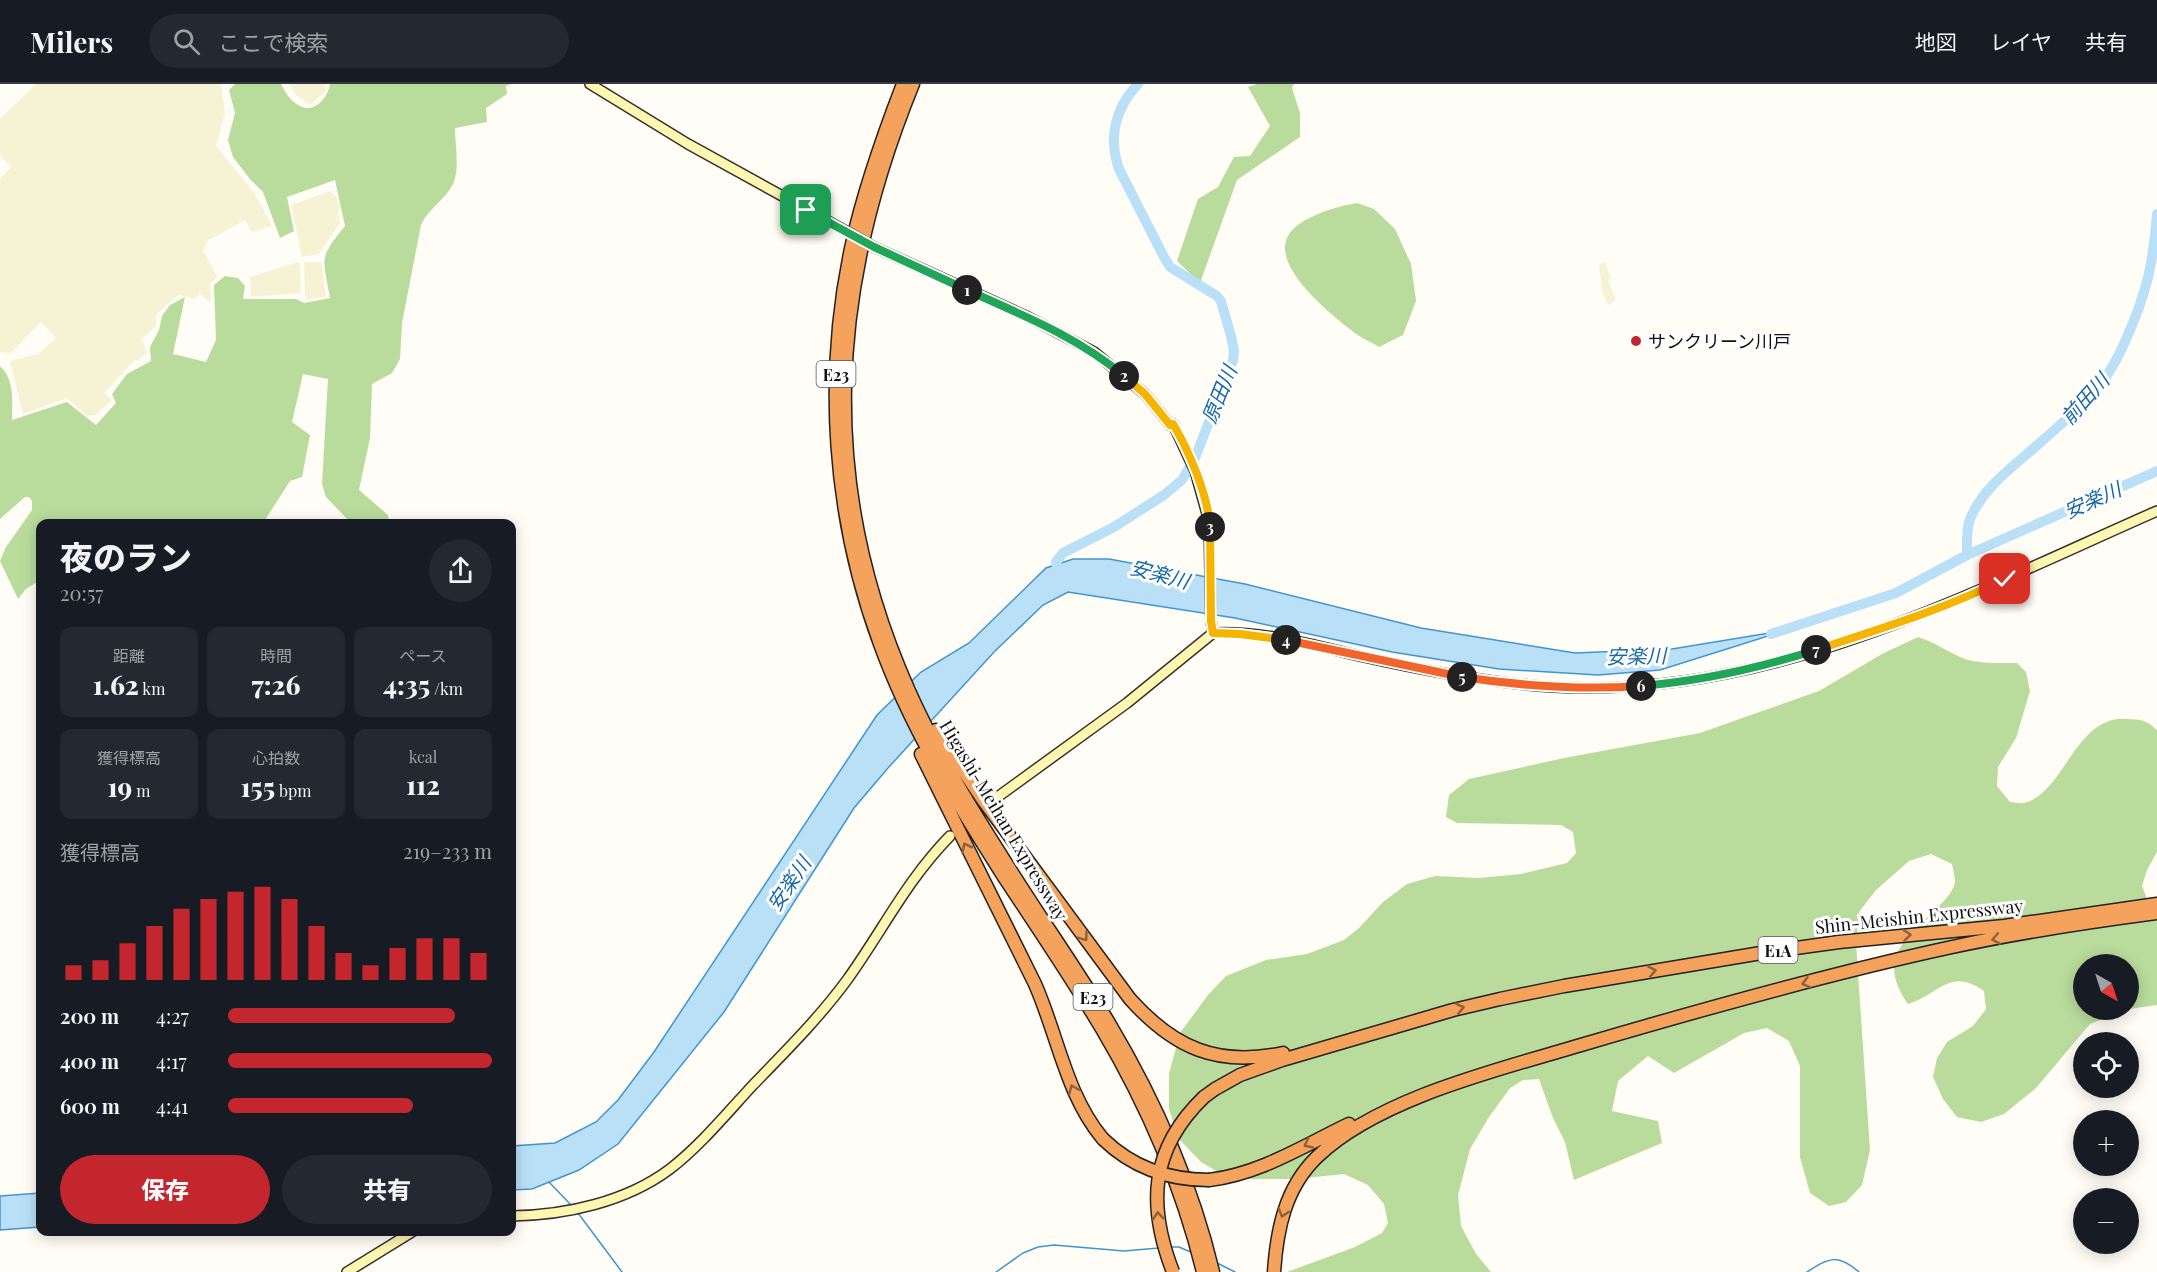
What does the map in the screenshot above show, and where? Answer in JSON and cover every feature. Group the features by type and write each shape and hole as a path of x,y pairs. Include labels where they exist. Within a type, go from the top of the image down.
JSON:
{"highway":[{"name":"Higashi-Meihan Expressway","path":"903,84 860,212 847,272 838,337 836,404 839,470 850,538 870,616 890,664 921,717 943,768 979,838 1077,989 1136,1090 1213,1272"},
{"name":"Higashi-Meihan Expressway","path":"890,664 855,514 845,434 845,369 851,303 861,246 878,182 913,84"},
{"path":"890,664 943,768 993,899 1043,1001 1078,1100 1095,1129 1112,1147 1146,1170 1169,1177 1195,1180 1230,1177 1278,1160 1402,1099 1443,1082 1522,1056 1599,1040"},
{"path":"943,768 1038,873 1130,999 1150,1022 1173,1038 1198,1050 1240,1058 1275,1055 1404,1024"},
{"name":"Shin-Meishin Expressway","path":"1404,1024 1453,1010 1554,988 1767,952 1839,942 2004,926 2157,904"},
{"name":"Shin-Meishin Expressway","path":"1599,1040 1701,1010 1914,956 2049,929 2157,913"},
{"path":"1173,1272 1161,1238 1158,1221 1158,1179 1167,1149 1189,1113 1204,1097 1225,1083 1255,1069 1404,1024"},
{"name":"E1A","path":"1274,1272 1282,1215 1295,1185 1307,1167 1349,1131 1399,1106 1494,1071 1599,1040"},
{"name":"Higashi-Meihan Expressway","path":"1202,1246 1203,1272"}],"main road":[{"path":"590,84 696,149 874,247 1028,317 1094,352 1145,394 1170,425 1173,424 1195,471 1209,521 1213,633"},
{"path":"992,801 1127,703 1213,633 1240,634 1303,643 1453,675 1501,682 1554,687 1609,688 1684,682 1756,668 1887,626 1979,592 2157,511"},
{"path":"516,1216 569,1210 621,1196 645,1185 670,1169 692,1149 827,1006 848,978 909,884 950,836"},
{"path":"347,1272 406,1236"}],"shaded area":[{"path":"36,84 221,84 225,113 216,146 255,194 272,226 252,232 245,220 209,240 203,250 217,277 210,284 211,300 209,302 200,293 195,299 178,295 156,315 156,326 142,339 147,353 138,361 135,360 104,393 112,400 95,415 87,416 67,398 23,414 10,361 38,354 56,338 41,322 11,353 0,352 0,179 11,167 0,156 0,119"},
{"path":"289,84 325,84 326,91 310,105 296,95"},
{"path":"330,191 336,196 340,207 338,213 340,223 319,254 302,257 291,205"},
{"path":"304,262 321,262 326,296 307,300"},
{"path":"1605,262 1611,278 1608,280 1616,300 1608,305 1603,294 1599,265"},
{"path":"300,263 301,293 251,297 250,277"}],"green space":[{"path":"235,84 281,84 297,104 311,108 324,99 330,84 511,84 506,86 507,94 486,108 487,122 455,128 457,164 455,178 450,190 421,225 402,323 400,359 392,373 372,384 370,438 359,490 388,515 388,519 347,519 326,497 322,484 328,379 303,374 292,422 310,435 302,477 290,481 266,519 36,519 36,583 26,589 18,599 0,561 6,547 32,510 32,501 29,497 25,497 0,519 0,366 10,384 12,420 67,402 96,425 116,403 112,394 127,374 151,361 150,347 159,330 162,316 170,305 185,297 173,354 206,362 216,340 214,285 225,276 238,278 245,286 243,299 296,299 304,303 330,298 325,259 330,245 345,226 335,180 287,197 294,231 280,238 263,192 233,157 228,140 235,113 229,90"},
{"path":"1257,84 1294,84 1292,88 1300,113 1300,137 1237,180 1200,283 1177,261 1198,199 1218,187 1234,157 1250,156 1270,126 1248,87"},
{"path":"1357,203 1374,209 1395,229 1411,264 1416,301 1403,335 1379,347 1354,332 1317,301 1295,275 1285,248 1288,236 1300,223 1329,210"},
{"path":"1918,637 1971,661 2017,663 2026,672 2030,691 2016,738 1998,767 1997,786 2010,802 2024,803 2038,796 2050,785 2083,741 2095,729 2110,721 2141,720 2157,730 2157,852 2147,870 2142,886 2149,904 2157,908 2157,1005 2139,1008 2139,954 2073,954 2073,1020 2100,1020 2090,1024 2083,1032 2073,1032 2073,1044 2036,1088 2004,1114 1981,1122 1957,1117 1943,1099 1933,1077 1937,1058 1947,1042 1973,1026 1986,1009 1984,991 1962,981 1954,982 1908,1004 1894,973 1899,949 1944,900 1954,885 1952,864 1931,854 1909,861 1876,890 1859,912 1856,943 1870,1150 1862,1185 1846,1202 1829,1206 1810,1193 1800,1157 1800,1066 1789,1041 1767,1028 1744,1033 1674,1073 1648,1056 1618,1081 1612,1111 1658,1121 1662,1143 1574,1180 1565,1142 1553,1118 1539,1079 1523,1080 1510,1088 1470,1149 1458,1195 1461,1226 1476,1254 1491,1272 1287,1272 1355,1247 1382,1233 1388,1223 1384,1204 1368,1185 1344,1174 1295,1179 1240,1179 1223,1175 1201,1162 1179,1139 1169,1109 1169,1074 1180,1033 1208,995 1226,976 1266,960 1307,954 1344,940 1359,928 1383,902 1407,884 1435,876 1479,878 1521,874 1567,863 1576,853 1573,832 1561,825 1457,823 1446,817 1449,795 1469,779 1564,758 1700,733 1819,691 1882,654"}],"water":[{"path":"1073,559 1109,559 1245,584 1421,628 1575,653 1672,649 1787,630 1660,670 1598,675 1499,669 1392,652 1235,618 1068,592 1043,605 995,651 854,808 724,1012 618,1144 579,1170 532,1189 516,1190 516,1146 555,1143 596,1122 618,1100 654,1052 877,715 921,672 969,643 1046,568"},
{"path":"36,1193 36,1227 0,1230 0,1196"}],"waterway":[{"name":"原田川","path":"1058,570 1056,562 1063,553 1114,527 1164,495 1182,480 1195,458 1233,360 1231,336 1221,301 1217,296 1170,267 1119,169 1114,146 1116,124 1124,103 1138,84"},
{"name":"前田川","path":"1967,555 1970,519 1982,498 2007,472 2080,406 2105,378 2114,363 2134,321 2144,291 2151,263 2157,214"},
{"name":"安楽川","path":"1771,634 1896,593 1967,555 2157,471"},
{"path":"549,1182 571,1205"},
{"path":"578,1213 622,1272"},
{"path":"996,1272 1023,1253 1038,1247 1054,1245 1124,1251 1159,1248"},
{"path":"1169,1247 1179,1247 1193,1253"},
{"path":"1807,1272 1821,1263 1833,1260 1845,1262 1859,1272"},
{"path":"1217,1263 1235,1272"}],"place":[{"name":"サンクリーン川戸","path":"1636,341"}],"route":[{"path":"806,210 874,247 1066,336 1106,360 1145,394 1170,425 1173,424 1195,471 1204,499 1211,546 1213,633 1240,634 1303,643 1464,677 1554,687 1609,688 1684,682 1756,668 1929,611 1979,592 2005,579"}]}
